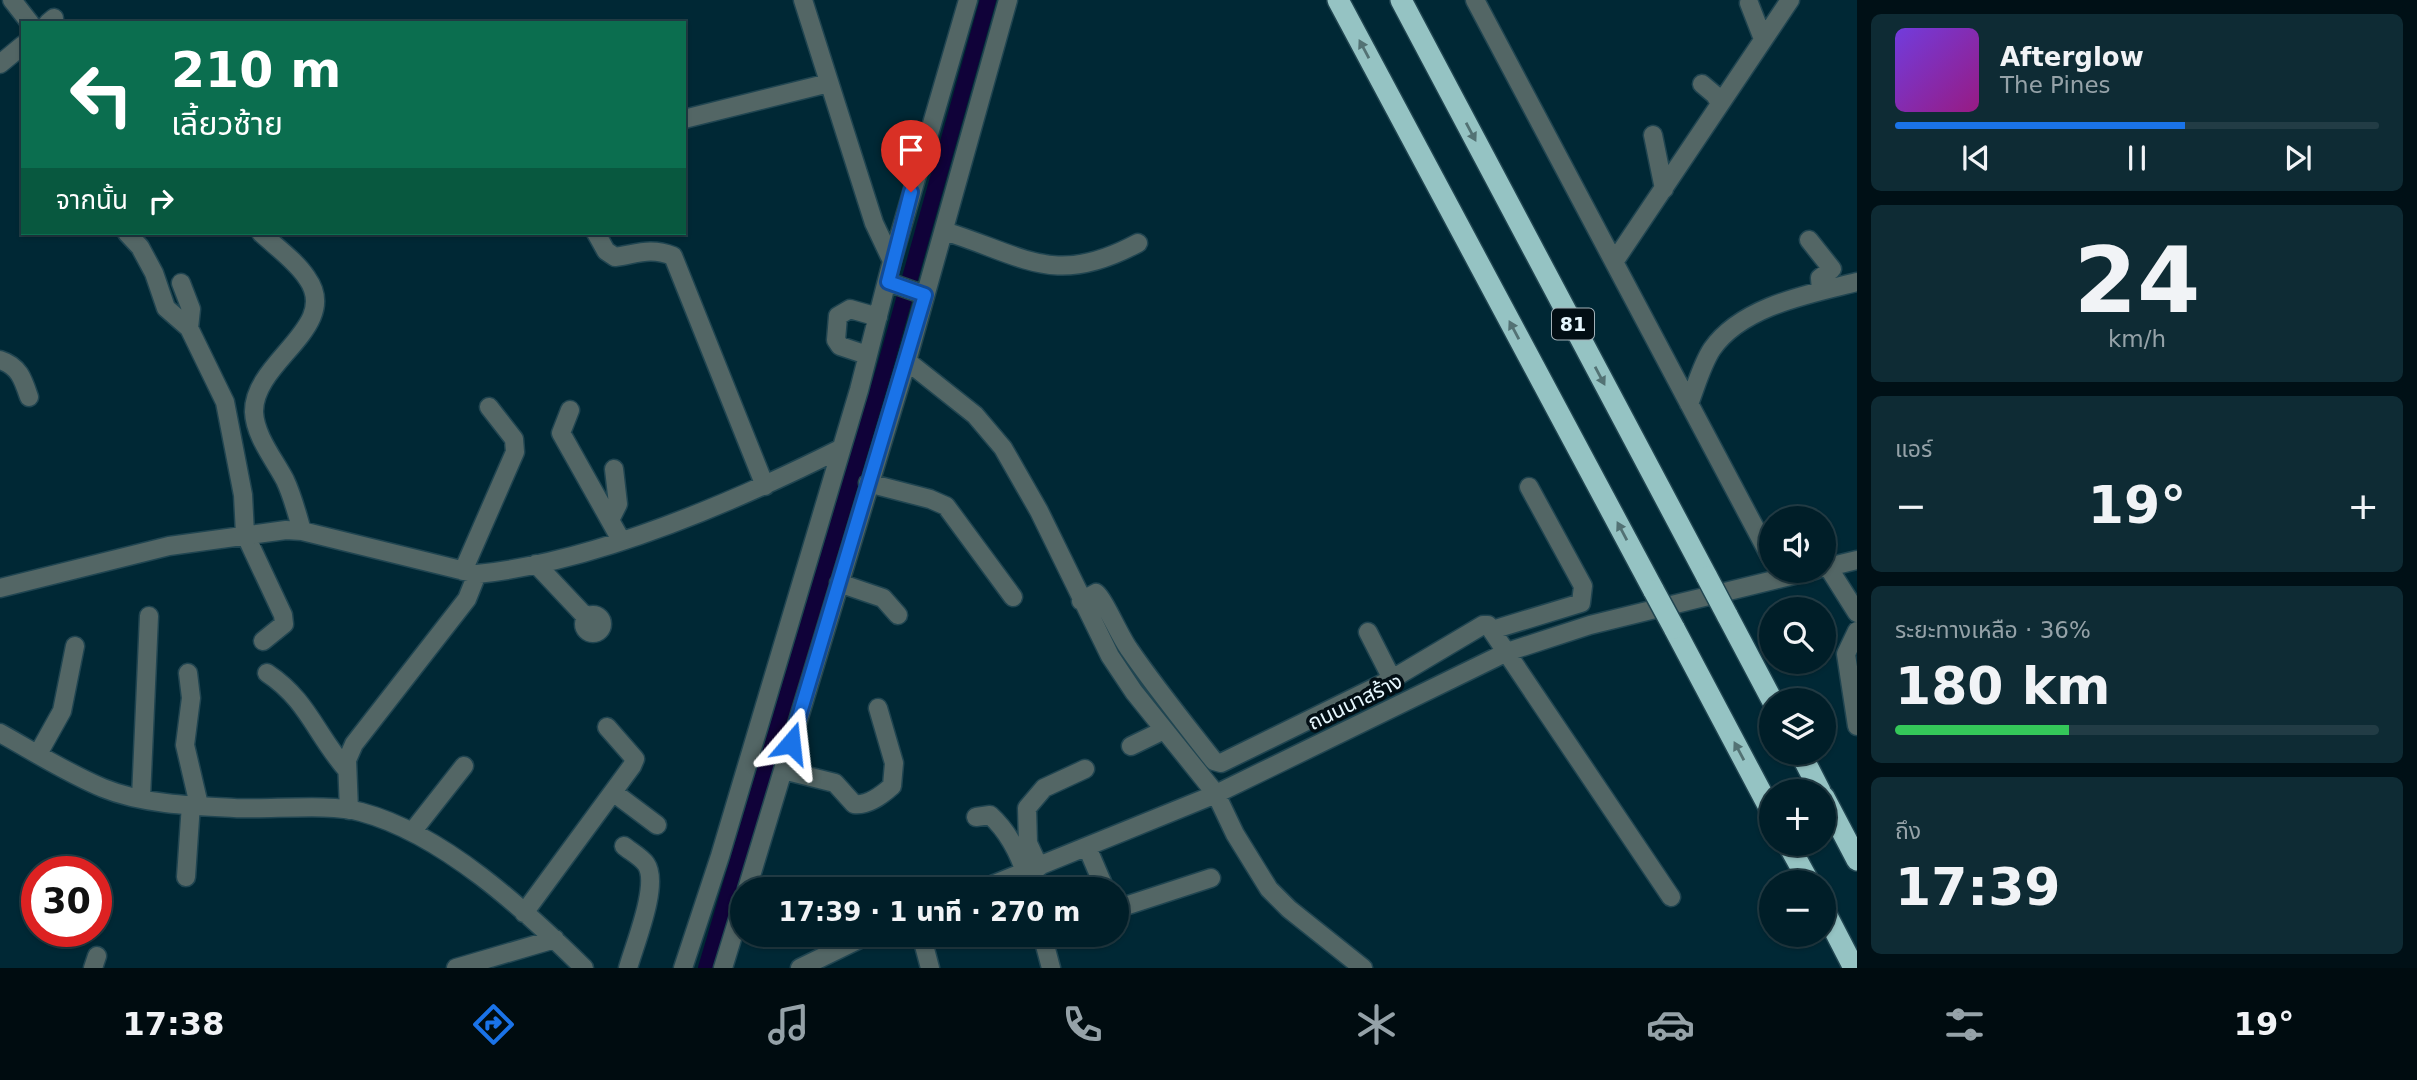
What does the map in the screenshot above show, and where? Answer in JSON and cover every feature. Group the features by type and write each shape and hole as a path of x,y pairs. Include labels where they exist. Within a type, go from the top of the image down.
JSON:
{"highway":[{"name":"81","path":"1338,0 1759,788"},
{"name":"81","path":"1401,0 1766,688"},
{"path":"1836,820 1857,860"},
{"path":"1836,933 1854,968"}],"street":[{"path":"12,0 28,21"},
{"path":"803,0 874,223 892,261"},
{"path":"683,968 720,856 878,317 891,284 892,261 968,0"},
{"path":"751,877 907,361 920,294 944,230 1008,0"},
{"path":"1475,0 1759,535"},
{"path":"1614,262 1790,0"},
{"path":"1749,3 1763,39"},
{"path":"0,64 21,47"},
{"path":"686,118 828,83"},
{"path":"1702,84 1715,95 1720,104"},
{"path":"1653,135 1664,189"},
{"path":"944,230 1052,267 1090,265 1138,243"},
{"path":"129,235 140,247 154,273 166,308 188,328 225,402 243,495 245,534 283,615 284,624 263,641"},
{"path":"263,235 306,275 317,296 307,327 271,368 262,384 254,412 256,426 293,499 302,531"},
{"path":"597,235 606,251 615,257 641,250 659,250 673,256 765,486"},
{"path":"1809,240 1832,270 1820,278 1821,291"},
{"path":"1689,404 1710,351 1736,325 1768,309 1857,282"},
{"path":"181,283 191,309 188,328"},
{"path":"891,284 920,294"},
{"path":"867,355 840,346 835,334 838,316 850,309 878,317"},
{"path":"0,360 14,365 23,378 29,397"},
{"path":"907,361 975,415 1003,448 1039,511 1110,656 1164,730 1216,794 1235,834 1269,889 1289,909 1363,968"},
{"path":"349,810 347,770 350,752 367,723 467,599 470,573 515,452 514,439 489,407"},
{"path":"570,410 561,433 621,540"},
{"path":"0,588 169,546 245,534 302,531 470,573 536,564 621,540 765,486 840,449"},
{"path":"610,520 618,504 614,469"},
{"path":"868,483 930,499 946,506 1013,597"},
{"path":"1492,630 1581,603 1584,597 1583,586 1529,487"},
{"name":"ถนนนาสร้าง","path":"1836,565 1857,560"},
{"path":"536,564 586,617"},
{"path":"839,583 877,594 898,615"},
{"name":"ถนนนาสร้าง","path":"1032,876 1087,847 1216,794 1507,652 1590,625 1762,583"},
{"path":"1833,583 1857,612"},
{"path":"1081,601 1096,593 1101,597 1113,626 1130,651 1214,761 1221,763 1392,680 1483,625 1488,625 1671,897"},
{"path":"141,798 149,616"},
{"path":"1857,631 1846,654 1857,726"},
{"path":"1368,632 1392,680"},
{"path":"38,754 62,711 75,646"},
{"path":"186,877 195,804 185,745 191,698 188,673"},
{"path":"267,673 289,688 301,702 347,770"},
{"path":"783,770 835,783 853,804 860,805 884,794 892,786 894,763 878,708"},
{"path":"524,912 635,759 607,727"},
{"path":"1131,746 1164,730"},
{"path":"0,733 105,789 141,798 232,808 349,810 391,821 412,832 498,890 584,968"},
{"path":"412,832 464,766"},
{"path":"1032,876 1027,808 1044,788 1085,769"},
{"path":"613,792 657,825"},
{"path":"976,817 990,815 1002,825 1032,876"},
{"path":"624,846 646,864 650,877 647,904 628,968"},
{"path":"1087,847 1100,877"},
{"path":"1129,905 1211,878"},
{"path":"456,968 555,939"},
{"path":"723,968 730,945"},
{"path":"800,968 843,947"},
{"path":"924,947 930,968"},
{"path":"1045,947 1051,968"}],"waterway":[{"path":"706,968 887,360 988,0"}],"route":[{"path":"791,743 925,295 888,282 911,192"}]}
